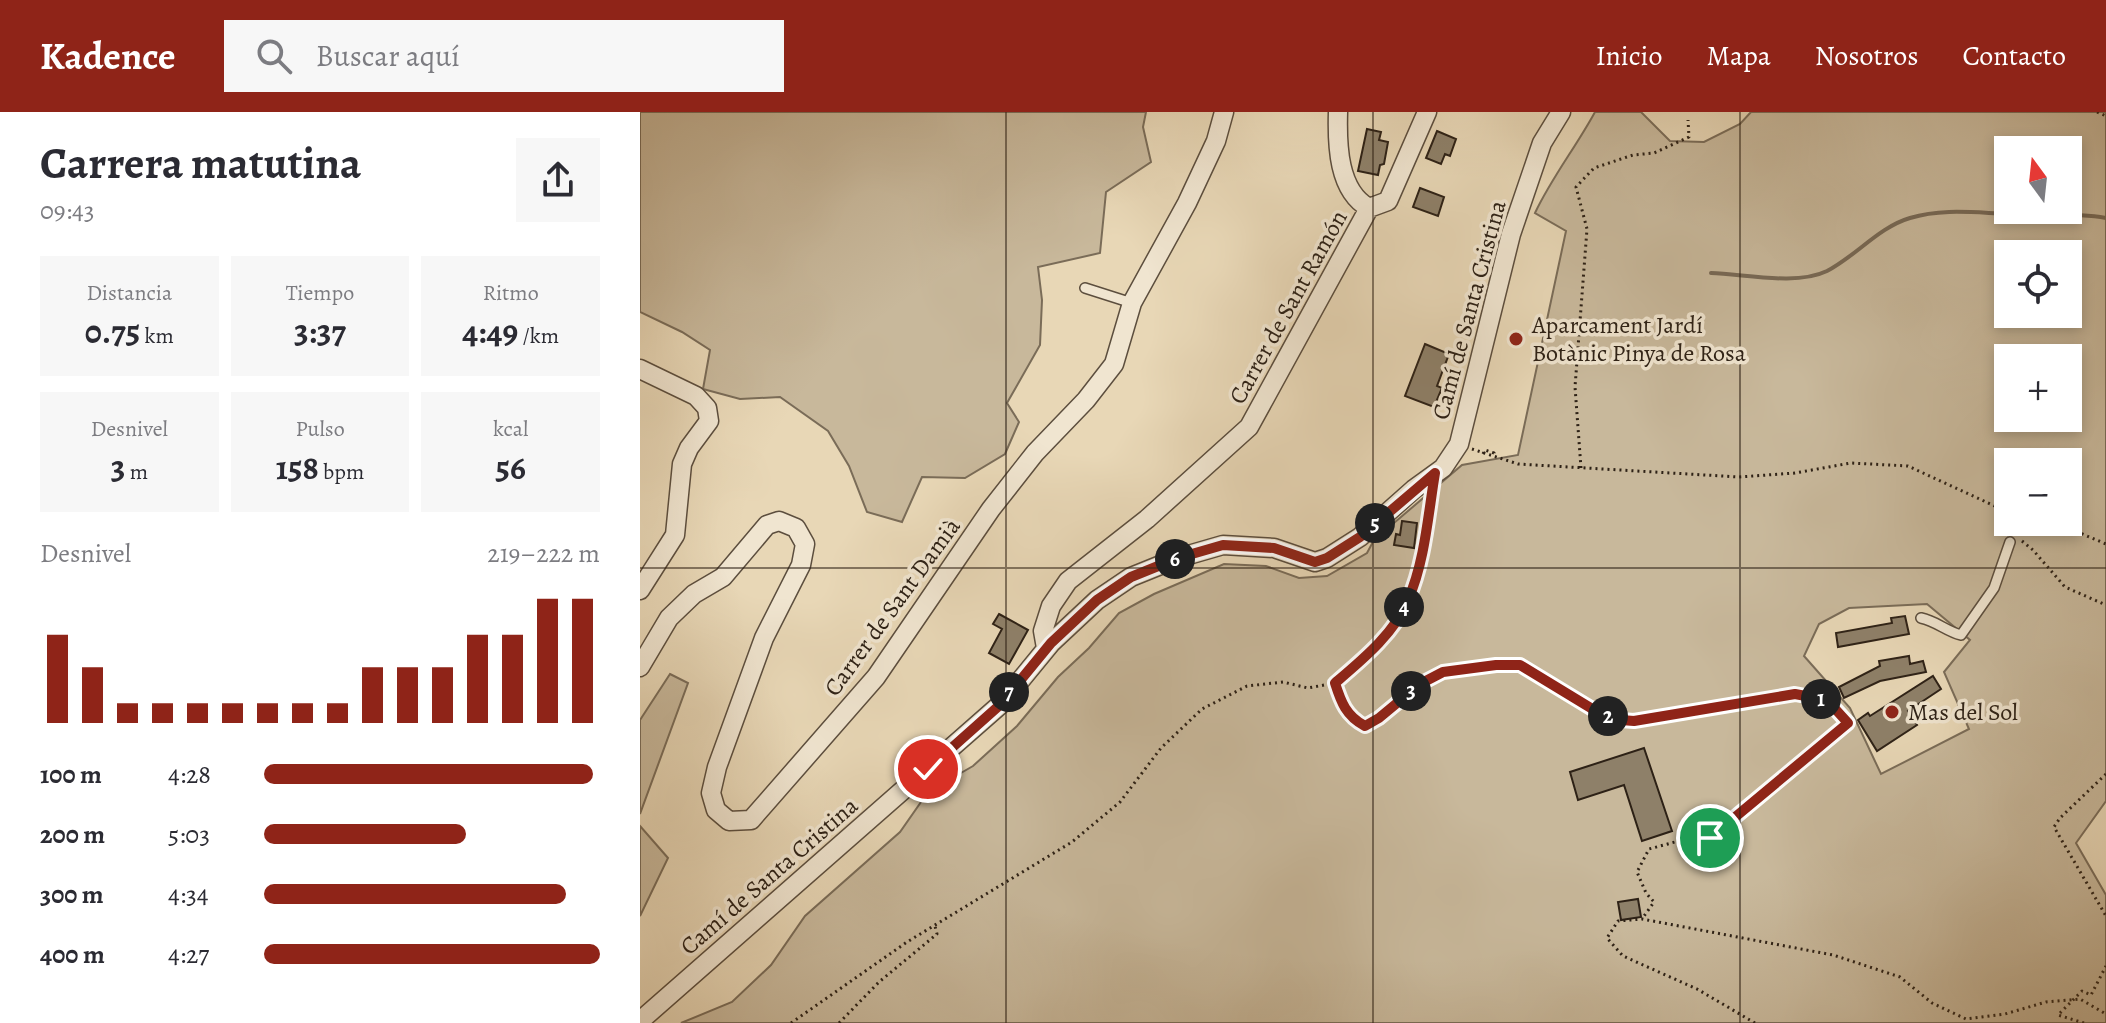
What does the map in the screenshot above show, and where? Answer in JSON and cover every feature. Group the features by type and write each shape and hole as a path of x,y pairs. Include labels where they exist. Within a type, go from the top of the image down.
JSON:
{"street":[{"path":"1132,303 1187,203 1216,141 1224,112"},
{"path":"1338,112 1339,155 1357,201 1369,208"},
{"name":"Carrer de Sant Ramón","path":"1046,648 1043,631 1051,606 1068,581 1147,519 1249,427 1369,208 1388,201 1427,112"},
{"name":"Camí de Santa Cristina","path":"640,1021 1001,704 1046,648 1097,600 1131,577 1178,558 1223,545 1274,548 1315,562 1327,558 1360,537 1443,468 1459,444 1511,234 1542,143 1561,112"},
{"name":"Carrer de Sant Damià","path":"640,667 669,618 694,594 723,577 767,525 779,521 796,528 805,544 801,565 764,638 717,767 711,793 716,810 729,821 751,820 876,677 991,509 1035,453 1086,400 1114,364 1132,303"},
{"path":"640,369 696,396 707,408 709,421 689,448 682,464 675,535 640,590"}],"lane":[{"path":"1085,288 1132,303"},
{"path":"1921,618 1936,621 1950,632 1961,635 1994,588 2011,538"}],"path":[{"path":"2097,112 2106,116"},
{"path":"1581,468 1575,387 1587,229 1576,187 1594,168 1633,155 1654,153 1689,137 1688,120"},
{"path":"1459,444 1518,464 1739,477 1795,473 1851,463 1908,466 1994,506"},
{"path":"791,1023 935,925 1072,842 1120,802 1161,748 1202,709 1247,686 1283,682 1308,688 1335,683 1387,633 1408,602 1423,551 1435,473"},
{"path":"2082,534 2106,544"},
{"path":"2011,538 2033,550 2065,587 2106,605"},
{"path":"1335,683 1342,705 1353,719 1365,726 1420,684 1443,672 1496,665 1520,665 1599,713 1621,720 1634,721 1795,694 1827,700 1848,723 1710,838 1649,849 1637,872 1646,893 1654,902 1642,919"},
{"path":"2106,774 2054,827 2106,916"},
{"path":"1755,1023 1697,989 1623,956 1607,938 1618,921 1642,919 1833,955 1900,977 1932,1003 1966,1019 2072,999 2080,999 2106,1014"},
{"path":"839,1023 879,982 937,934 935,925"},
{"path":"2084,1023 2058,1015 2082,991 2091,995 2106,966"}],"shaded area":[{"path":"640,112 1146,112 1143,127 1151,162 1106,192 1100,253 1038,267 1042,300 1040,345 1007,403 1019,422 1005,454 965,478 922,477 902,522 867,512 849,466 828,431 780,397 740,399 703,389 710,350 682,332 640,312"},
{"path":"1595,112 1641,112 1670,141 1704,142 1740,124 1751,112 2106,112 2106,801 2076,843 2106,895 2106,1023 681,1023 732,1002 771,965 805,916 900,832 928,792 973,766 1017,726 1119,613 1154,594 1224,564 1266,566 1299,578 1327,576 1367,553 1374,540 1462,465 1518,455 1566,231 1535,213","holes":["1927,604 1970,640 1944,672 1969,729 1881,774 1850,708 1804,656 1819,624 1849,608"]},
{"path":"670,674 688,683 640,814 640,720"},
{"path":"640,826 668,858 640,916"}],"building":[{"path":"1367,129 1381,132 1379,140 1388,142 1384,164 1380,165 1378,175 1358,171"},
{"path":"1437,131 1456,139 1450,156 1445,154 1441,164 1426,158"},
{"path":"1420,188 1444,197 1438,216 1413,207"},
{"path":"1425,344 1449,354 1437,386 1442,388 1434,407 1405,396"},
{"path":"1402,521 1417,523 1414,548 1394,545 1396,534 1400,535"},
{"path":"999,614 1028,630 1009,664 989,653 1002,629 993,624"},
{"path":"1905,616 1909,634 1838,647 1836,633 1892,623 1891,618"},
{"path":"1909,656 1910,664 1923,661 1926,672 1880,681 1844,698 1839,687 1880,666 1879,661"},
{"name":"Mas del Sol","path":"1933,676 1941,689 1908,711 1917,725 1877,751 1858,720 1868,713 1870,716"},
{"path":"1644,748 1672,831 1642,841 1624,785 1578,800 1570,772"},
{"path":"1638,899 1641,917 1621,920 1618,902"}],"waterway":[{"path":"1711,273 1770,278 1815,275 1838,265 1899,222 1937,213 2106,218"}],"place":[{"name":"Aparcament Jardí Botànic Pinya de Rosa","path":"1516,339"},
{"name":"Mas del Sol","path":"1892,712"}],"route":[{"path":"928,769 1001,704 1051,643 1097,600 1131,577 1178,558 1223,545 1274,548 1315,562 1327,558 1360,537 1435,473 1423,551 1408,602 1387,633 1335,683 1342,705 1353,719 1365,726 1420,684 1443,672 1496,665 1520,665 1599,713 1621,720 1634,721 1795,694 1827,700 1848,723 1710,838"}]}
